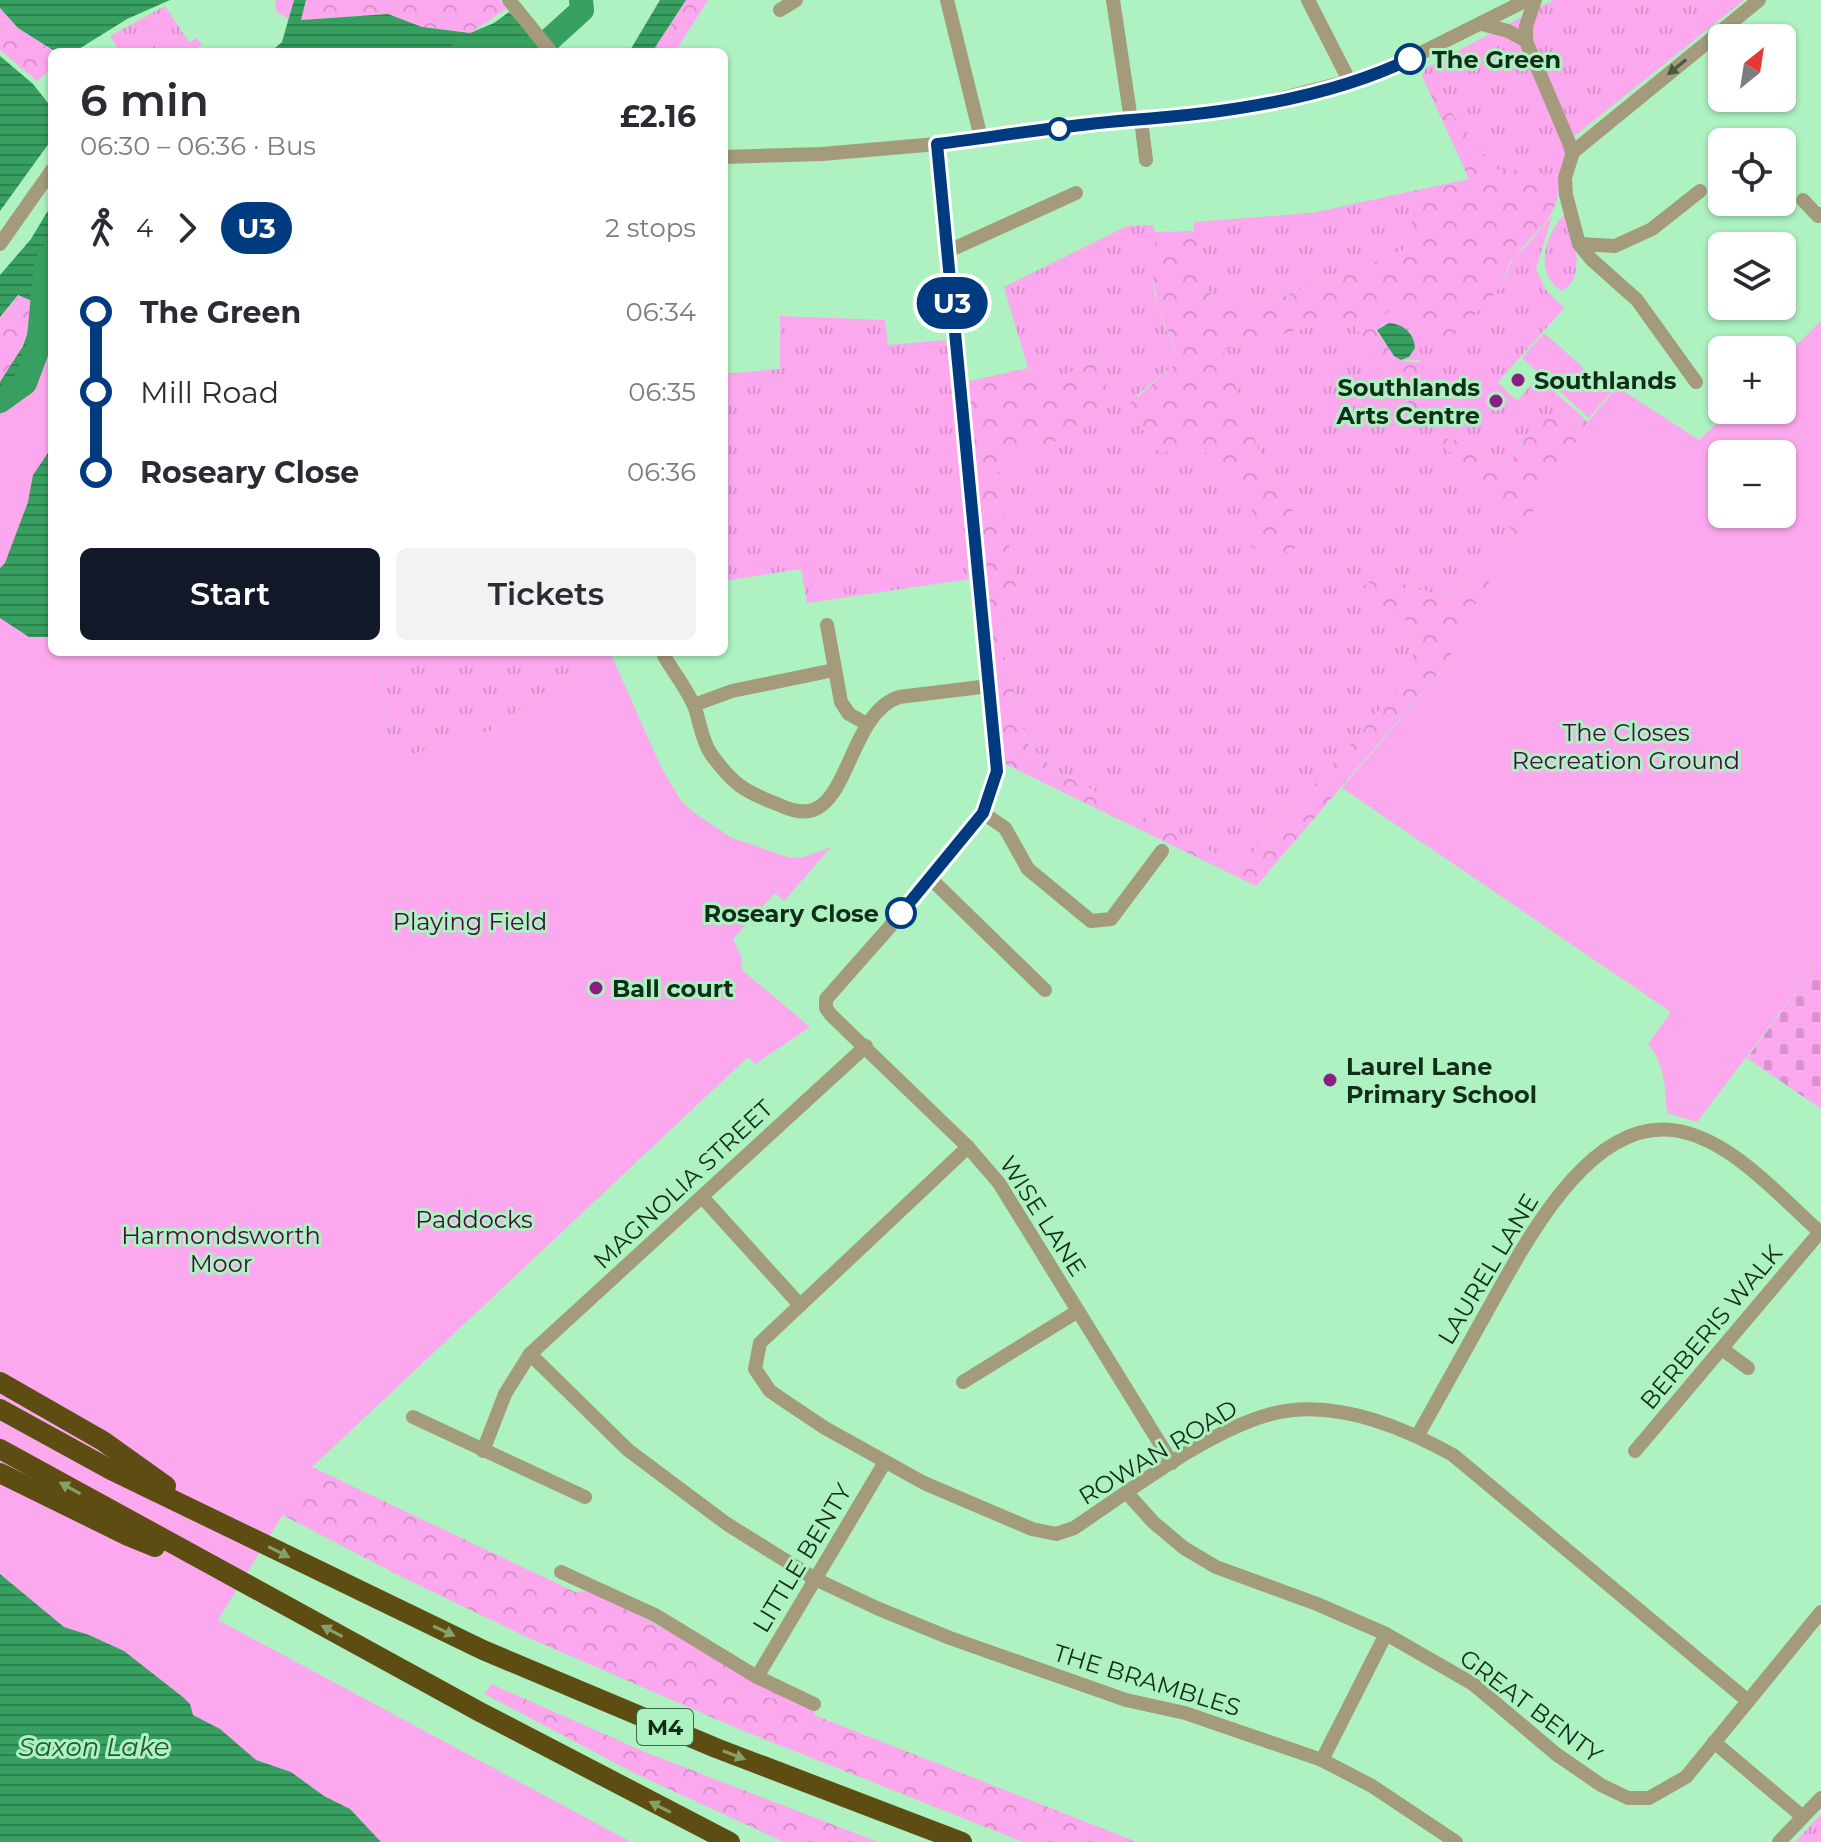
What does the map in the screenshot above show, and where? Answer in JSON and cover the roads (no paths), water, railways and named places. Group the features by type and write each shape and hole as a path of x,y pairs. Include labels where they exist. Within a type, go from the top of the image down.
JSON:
{"highway":[{"path":"0,1382 103,1441 209,1517"},
{"name":"M4","path":"0,1409 111,1470 373,1598 600,1701 962,1842"},
{"path":"0,1449 493,1719 730,1842"},
{"path":"0,1473 128,1536 236,1580"}],"street":[{"path":"780,10 796,0"},
{"path":"947,0 981,138"},
{"path":"1113,0 1146,160"},
{"path":"1308,0 1350,82"},
{"path":"728,157 822,154 937,144 1247,107 1381,73 1527,0"},
{"path":"1535,0 1526,26 1526,41 1573,152"},
{"path":"1696,382 1637,300 1591,259 1579,244 1566,195 1565,178 1573,152 1759,0"},
{"path":"512,5 548,48"},
{"path":"1482,24 1508,31 1526,41"},
{"path":"866,1046 829,1012 826,999 983,813 997,771 937,144"},
{"path":"0,244 48,176"},
{"path":"1579,244 1615,246 1652,229 1700,191"},
{"path":"946,252 1076,193"},
{"path":"1803,200 1820,217"},
{"path":"827,625 841,702 846,710 867,724"},
{"path":"664,656 694,705 708,750 732,781 749,794 794,811 814,810 831,795 867,724 887,701 989,686"},
{"path":"694,705 732,691 834,670"},
{"path":"983,813 1005,828 1028,869 1091,921 1111,919 1162,851"},
{"path":"930,878 1045,990"},
{"name":"WISE LANE","path":"866,1046 968,1147 999,1183 1172,1463"},
{"name":"MAGNOLIA STREET","path":"483,1451 505,1394 530,1354 866,1046"},
{"name":"LAUREL LANE","path":"1418,1435 1541,1216 1588,1163 1612,1145 1658,1130 1680,1131 1730,1152 1821,1232"},
{"path":"703,1198 800,1305 968,1147"},
{"name":"BERBERIS WALK","path":"1635,1451 1821,1232"},
{"name":"ROWAN ROAD","path":"800,1305 760,1343 755,1369 770,1391 825,1428 924,1483 1032,1529 1056,1534 1074,1528 1236,1425 1274,1413 1312,1411 1363,1415 1418,1435 1453,1455 1748,1701"},
{"name":"WISE LANE","path":"963,1382 1078,1311"},
{"path":"1722,1349 1748,1368"},
{"path":"530,1354 628,1450 727,1524 815,1579"},
{"path":"413,1417 585,1497"},
{"name":"LITTLE BENTY","path":"757,1677 885,1462"},
{"name":"GREAT BENTY","path":"1127,1493 1153,1522 1184,1548 1216,1567 1317,1604 1386,1634 1473,1684 1556,1754 1601,1785 1628,1798 1649,1798 1686,1777 1821,1612"},
{"path":"561,1572 655,1615 757,1677 814,1704"},
{"name":"THE BRAMBLES","path":"815,1579 950,1638 1126,1700 1185,1713 1322,1760 1372,1786 1456,1842"},
{"path":"1322,1760 1386,1634"},
{"path":"1714,1742 1803,1817"},
{"path":"1779,1842 1821,1798"}],"water":[{"path":"0,0 170,0 127,19 80,48 50,48 18,28 0,8"},
{"path":"294,0 306,0 301,20 388,14 422,27 470,33 494,23 509,12 542,48 275,48 282,42"},
{"path":"660,0 686,0 655,48 631,48"},
{"path":"0,56 33,84 48,103 48,145 0,211"},
{"path":"48,211 48,341 38,348 24,383 0,414 0,382 23,346 31,323 32,301 18,295 0,317 0,275 31,239"},
{"path":"1389,323 1403,327 1410,334 1415,348 1409,357 1401,360 1394,356 1377,330"},
{"path":"48,453 48,637 29,637 0,618 0,568 5,563 28,502 33,475"},
{"name":"Saxon Lake","path":"0,1574 64,1627 124,1651 184,1698 190,1704 193,1715 220,1729 256,1760 291,1772 324,1796 350,1809 381,1842 0,1842"}],"waterway":[{"path":"540,48 582,10 581,0"},
{"path":"0,401 25,383 38,348 48,261"}],"place":[{"name":"The Green","path":"1410,59"},
{"name":"Southlands","path":"1518,380"},
{"name":"Southlands Arts Centre","path":"1496,401"},
{"name":"Roseary Close","path":"901,913"},
{"name":"Ball court","path":"596,988"},
{"name":"Laurel Lane Primary School","path":"1330,1080"}],"park label":[{"name":"The Closes Recreation Ground","path":"1626,746"},
{"name":"Playing Field","path":"470,921"},
{"name":"Paddocks","path":"474,1219"},
{"name":"Harmondsworth Moor","path":"221,1249"}]}
